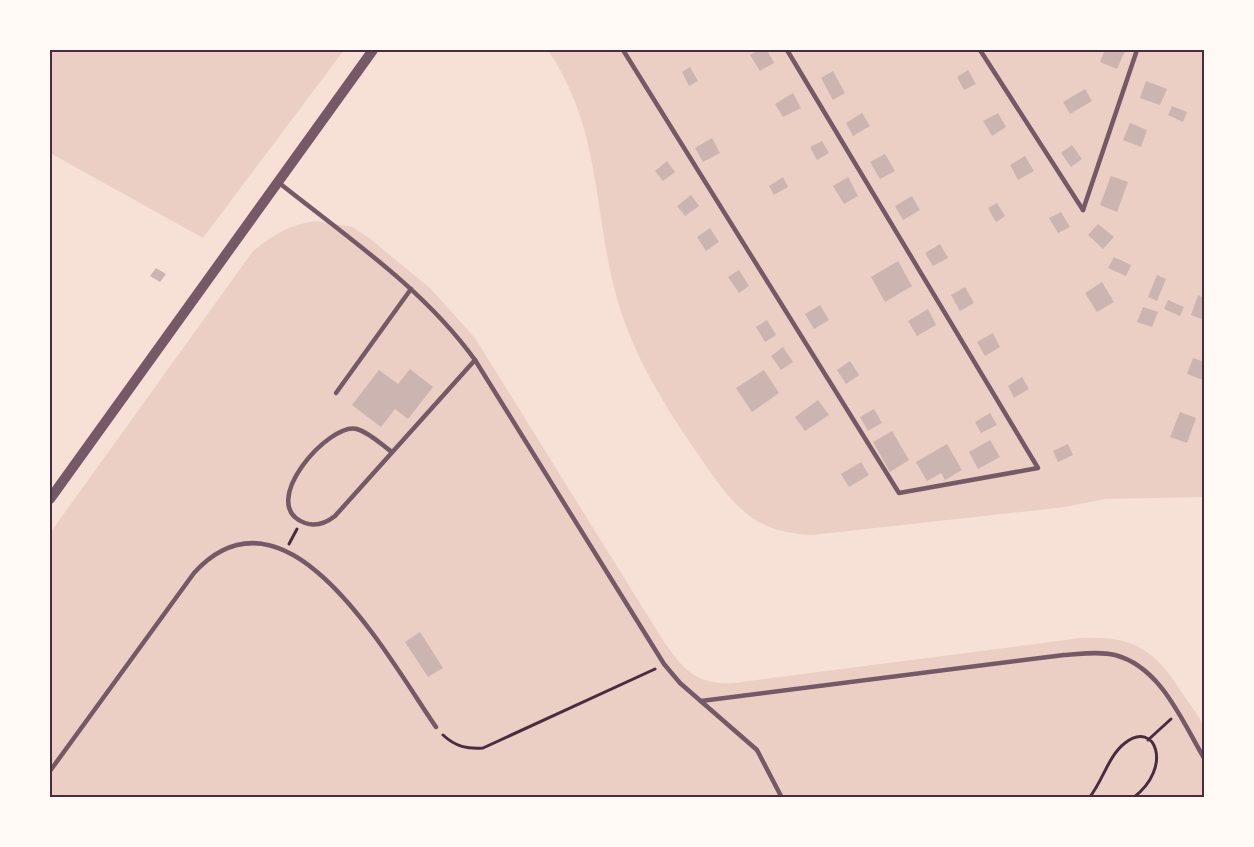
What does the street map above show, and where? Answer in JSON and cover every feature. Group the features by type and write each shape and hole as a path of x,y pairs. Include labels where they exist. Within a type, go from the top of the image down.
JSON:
{"street":[{"path":"50,499 373,50"}],"lane":[{"path":"623,50 899,493 1038,468 787,50"},
{"path":"980,50 1083,210 1137,50"},
{"path":"278,182 411,289 443,318 475,360 664,664 680,683 757,750 782,798"},
{"path":"336,393 411,289"},
{"path":"392,452 357,429 340,430 330,436 292,482 287,492 288,509 301,522 318,525 335,516 475,360"},
{"path":"50,771 207,560 221,549 240,543 257,543 285,551 310,565 338,592 436,727"},
{"path":"700,701 1092,653 1113,654 1134,662 1150,674 1204,758"}],"path":[{"path":"285,551 301,522"},
{"path":"436,727 456,746 469,749 483,748 664,664"},
{"path":"1148,740 1177,714"},
{"path":"1089,798 1118,749 1134,737 1148,740 1155,746 1158,755 1157,768 1152,779 1133,798"}],"shaded area":[{"path":"50,50 344,50 203,238 50,153"},
{"path":"548,50 1204,50 1204,497 1105,499 1065,507 812,535 774,529 746,514 713,476 660,396 627,328 612,279 585,133 564,78"},
{"path":"315,221 352,227 368,237 431,289 475,338 664,642 678,661 693,674 710,682 734,683 1081,638 1116,639 1143,649 1154,657 1201,720 1206,742 1204,797 50,798 50,533 253,251 282,232 297,225"}],"building":[{"path":"759,50 767,50 774,63 760,71 750,55"},
{"path":"1105,50 1125,51 1117,69 1100,62"},
{"path":"690,67 698,81 689,86 682,72"},
{"path":"968,70 976,84 964,90 957,77"},
{"path":"833,71 845,93 833,100 821,78"},
{"path":"1146,81 1167,89 1160,105 1140,98"},
{"path":"1085,89 1092,101 1070,114 1063,102"},
{"path":"793,93 801,108 783,117 775,104"},
{"path":"1172,106 1187,112 1183,122 1168,115"},
{"path":"862,113 870,126 853,136 846,123"},
{"path":"998,113 1006,127 992,136 983,121"},
{"path":"1130,123 1147,130 1141,147 1123,140"},
{"path":"712,138 720,153 703,162 695,148"},
{"path":"822,141 829,153 817,160 810,147"},
{"path":"1072,145 1082,159 1071,167 1061,153"},
{"path":"885,154 895,171 880,179 870,162"},
{"path":"1025,156 1034,171 1018,180 1010,165"},
{"path":"667,161 675,172 663,181 655,171"},
{"path":"1111,176 1128,182 1117,212 1100,205"},
{"path":"783,177 788,187 774,195 769,186"},
{"path":"848,177 858,196 844,204 833,186"},
{"path":"691,195 699,206 685,216 677,206"},
{"path":"912,196 920,210 903,220 895,206"},
{"path":"997,203 1005,216 996,222 988,208"},
{"path":"1061,212 1070,227 1058,233 1049,218"},
{"path":"1098,224 1114,237 1103,249 1088,235"},
{"path":"710,228 719,242 706,251 697,237"},
{"path":"940,244 948,258 933,266 925,253"},
{"path":"1114,257 1131,265 1126,276 1108,268"},
{"path":"898,261 912,286 885,302 871,277"},
{"path":"156,268 166,274 160,282 150,276"},
{"path":"739,270 749,286 739,293 728,277"},
{"path":"1157,275 1166,279 1157,301 1148,297"},
{"path":"1102,282 1114,302 1097,312 1085,293"},
{"path":"965,287 974,303 960,311 951,295"},
{"path":"1198,295 1204,298 1204,320 1191,315"},
{"path":"1168,300 1184,307 1180,316 1164,309"},
{"path":"820,305 829,320 814,329 805,314"},
{"path":"1143,307 1158,312 1152,327 1137,322"},
{"path":"928,309 936,325 917,336 908,321"},
{"path":"767,320 776,335 765,342 756,327"},
{"path":"993,333 1000,347 985,356 977,342"},
{"path":"783,347 793,362 781,370 771,356"},
{"path":"1193,358 1204,362 1203,380 1187,374"},
{"path":"850,361 859,375 846,384 837,370"},
{"path":"410,369 433,387 408,419 395,409 381,427 352,405 379,370 398,384"},
{"path":"764,370 779,393 752,412 736,388"},
{"path":"1022,377 1029,389 1014,398 1008,386"},
{"path":"818,400 829,415 805,431 795,417"},
{"path":"874,409 882,423 868,431 860,417"},
{"path":"1180,412 1196,418 1187,443 1170,437"},
{"path":"990,413 997,425 981,433 975,422"},
{"path":"892,431 909,460 890,472 873,442"},
{"path":"990,440 1000,457 978,469 969,452"},
{"path":"947,444 962,470 945,480 941,473 927,481 916,462"},
{"path":"1068,444 1073,455 1058,462 1053,451"},
{"path":"861,462 869,475 849,487 841,474"},
{"path":"420,632 443,668 428,677 405,642"}]}
